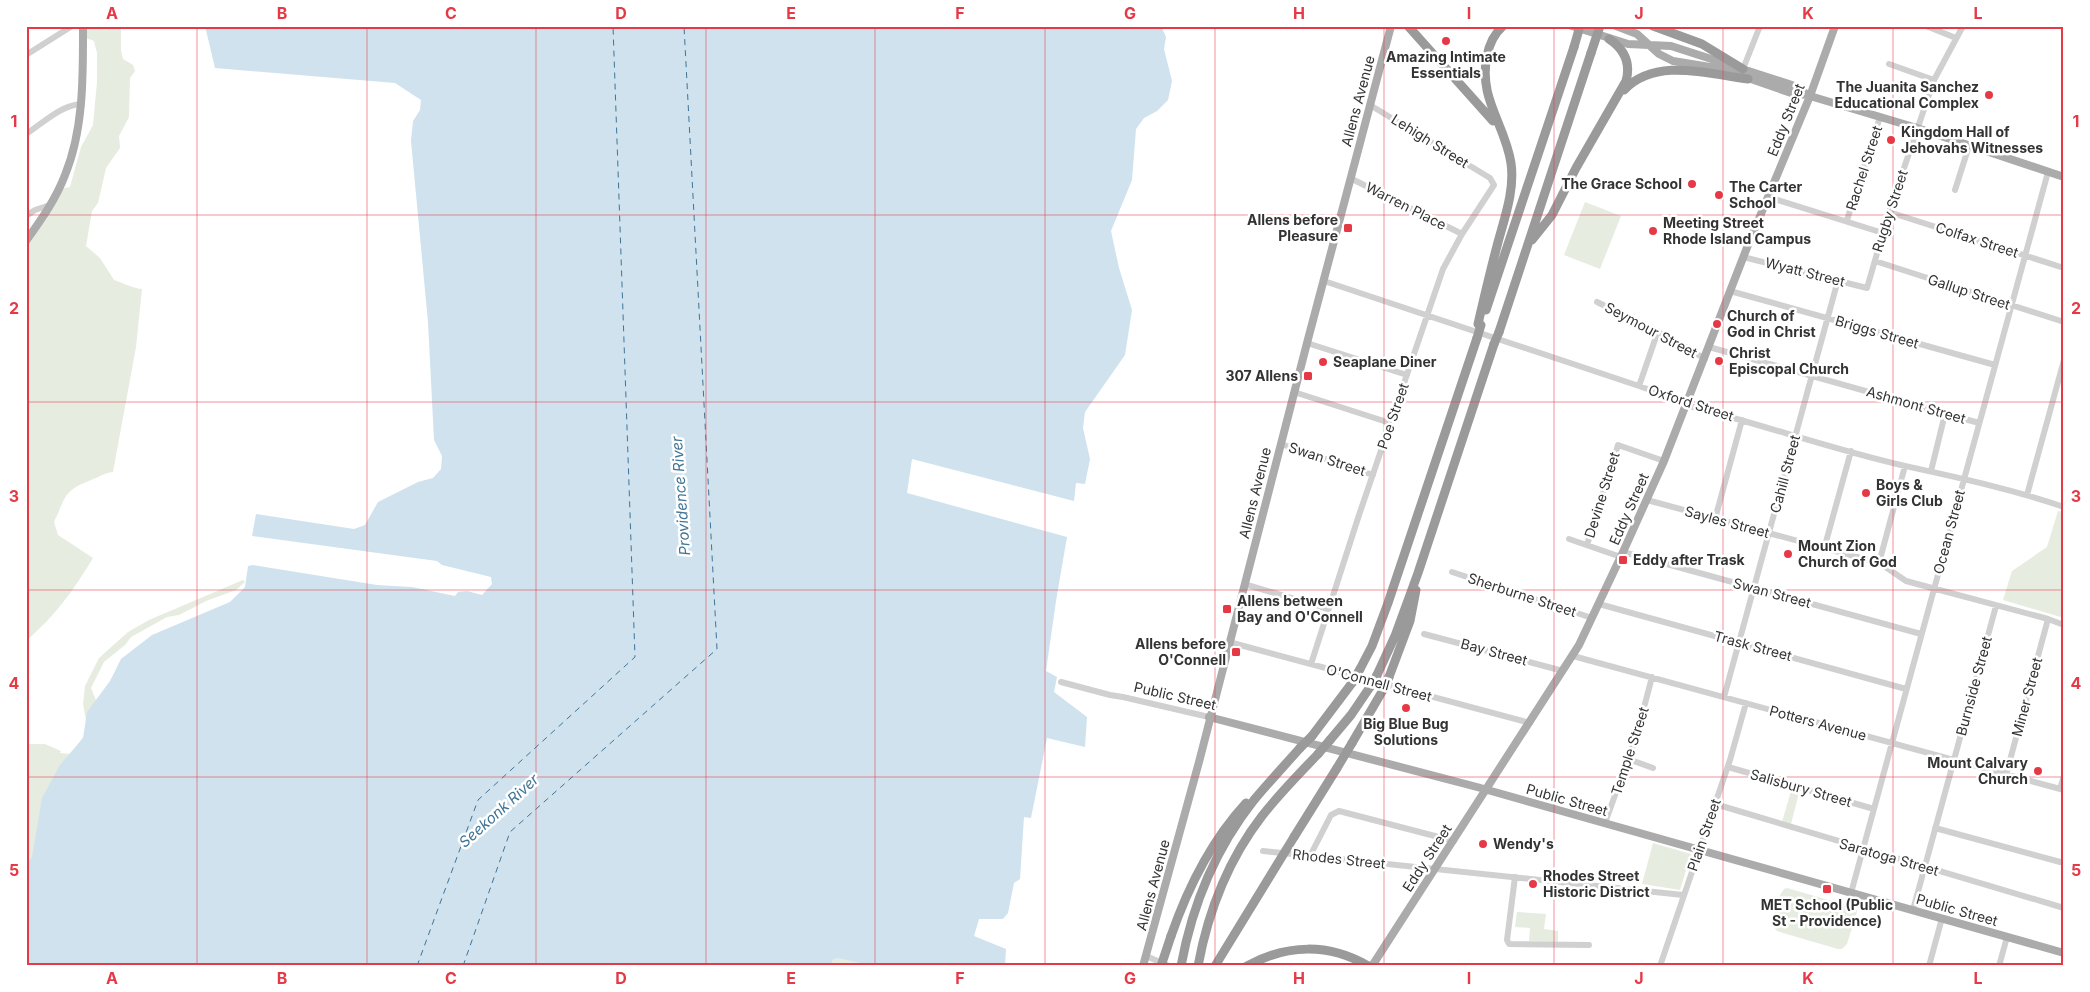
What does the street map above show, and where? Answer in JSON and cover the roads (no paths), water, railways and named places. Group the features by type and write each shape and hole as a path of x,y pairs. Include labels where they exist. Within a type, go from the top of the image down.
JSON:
{"highway":[{"path":"1408,26 1486,111 1505,140"},
{"path":"1161,966 1193,880 1217,839 1238,812 1312,736 1352,683 1374,640 1388,603 1470,358 1511,188 1511,168 1505,140 1489,101 1485,78 1488,52 1495,36 1503,26"},
{"path":"1479,324 1580,26"},
{"path":"1198,963 1215,901 1238,853 1266,811 1352,714 1377,675 1393,641 1528,246 1600,26"},
{"path":"1653,26 1708,47 1743,69"},
{"path":"1528,246 1552,215 1576,168 1626,81 1628,68 1623,52 1609,39"},
{"path":"1615,102 1622,92 1635,80 1659,71 1714,74 1748,79"},
{"path":"1216,966 1383,690 1410,621 1418,572"},
{"path":"1181,966 1197,905 1214,863 1240,819 1269,782"},
{"path":"1247,966 1280,952 1308,948 1340,952 1370,966"}],"main road":[{"path":"26,241 50,205 68,167 77,133 83,82 83,26"},
{"name":"Allens Avenue","path":"1143,966 1391,26"},
{"path":"1572,26 1628,44 1671,46 1792,85 1810,96"},
{"path":"1616,26 1637,34 1662,56 1672,61 1722,69 1794,94 1810,96 1880,116 2064,177"},
{"name":"Eddy Street","path":"1370,966 1454,841 1573,656 1599,604 1664,461 1730,291 1810,96 1835,26"},
{"name":"Public Street","path":"1209,717 1487,790 2064,953"}],"street":[{"path":"26,55 72,26"},
{"path":"1743,69 1760,26"},
{"path":"1926,26 1956,38"},
{"name":"Rugby Street","path":"1867,288 1889,212 1934,80 1963,26"},
{"path":"1889,64 1934,80"},
{"path":"26,134 62,110 72,105 80,104"},
{"name":"Lehigh Street","path":"1370,104 1490,178"},
{"name":"Rachel Street","path":"1847,220 1880,116"},
{"path":"1955,190 1970,146"},
{"name":"Ocean Street","path":"1851,893 2048,172"},
{"name":"Warren Place","path":"1350,178 1462,234"},
{"name":"Poe Street","path":"1311,664 1426,315 1445,266 1462,234 1493,186 1493,181 1490,178"},
{"path":"1768,197 1884,233"},
{"path":"26,216 50,205"},
{"name":"Colfax Street","path":"1889,212 2064,268"},
{"name":"Wyatt Street","path":"1744,257 1867,288"},
{"name":"Gallup Street","path":"1874,261 2064,322"},
{"name":"Cahill Street","path":"1724,697 1838,280"},
{"name":"Oxford Street","path":"1324,281 1639,386 1687,404 1905,466 1964,478 2064,507"},
{"name":"Briggs Street","path":"1730,291 1995,365"},
{"name":"Seymour Street","path":"1597,302 1658,331 1705,359"},
{"path":"1639,386 1658,331"},
{"path":"1307,343 1407,375"},
{"name":"Ashmont Street","path":"1709,347 1979,423"},
{"path":"2027,495 2064,360"},
{"path":"1294,392 1390,423"},
{"path":"1931,471 1945,414"},
{"path":"1715,519 1742,420"},
{"name":"Swan Street","path":"1281,444 1373,475"},
{"name":"Devine Street","path":"1586,545 1618,444 1664,461"},
{"path":"1824,549 1851,451"},
{"path":"1879,563 1905,466"},
{"name":"Sayles Street","path":"1647,500 1879,563 1906,581 2064,625"},
{"name":"Swan Street","path":"1569,539 1921,634"},
{"name":"Sherburne Street","path":"1452,572 1592,618"},
{"path":"1244,584 1328,609"},
{"name":"Trask Street","path":"1599,604 1906,688"},
{"name":"Burnside Street","path":"1914,910 1924,867 1996,606"},
{"name":"Miner Street","path":"2006,775 2048,619"},
{"name":"Bay Street","path":"1424,634 1563,671"},
{"name":"O'Connell Street","path":"1229,642 1530,723"},
{"name":"Potters Avenue","path":"1573,656 2062,789"},
{"name":"Temple Street","path":"1605,823 1628,759 1652,677"},
{"name":"Public Street","path":"1061,682 1209,717"},
{"name":"Plain Street","path":"1660,966 1728,767 1746,703"},
{"path":"1628,759 1653,768"},
{"name":"Salisbury Street","path":"1728,767 1874,808"},
{"path":"2062,789 2064,776"},
{"name":"Saratoga Street","path":"1715,804 1862,850 2064,908"},
{"path":"1310,856 1331,815 1342,811 1454,841"},
{"path":"1935,828 2064,863"},
{"name":"Rhodes Street","path":"1263,851 1683,895"},
{"path":"1515,877 1507,940 1509,944 1589,945"},
{"path":"1929,966 1942,918"},
{"path":"1999,966 2007,937"},
{"path":"1146,956 1169,966"}],"water":[{"path":"205,26 1161,26 1166,37 1164,49 1172,81 1168,100 1157,111 1144,118 1136,129 1132,180 1111,231 1119,268 1132,310 1125,355 1085,412 1083,428 1090,459 1085,484 1076,483 1074,501 912,459 907,493 1067,537 1046,671 1057,677 1054,692 1087,717 1085,747 1047,738 1031,818 1024,817 1020,879 1014,883 1008,913 1003,919 979,919 974,936 1006,949 1005,966 873,966 837,958 833,960 831,966 26,966 26,865 32,857 42,798 60,765 83,738 87,712 110,681 121,659 152,635 230,602 245,587 248,566 253,565 377,585 412,587 455,596 458,592 467,591 482,595 492,584 491,577 442,565 437,561 252,536 256,514 354,529 365,525 378,502 418,482 433,478 441,469 442,456 434,440 428,322 411,141 413,121 420,110 421,100 395,83 215,68"}],"place":[{"name":"Amazing Intimate Essentials","path":"1446,41"},
{"name":"The Juanita Sanchez Educational Complex","path":"1989,95"},
{"name":"Kingdom Hall of Jehovahs Witnesses","path":"1891,140"},
{"name":"The Grace School","path":"1692,184"},
{"name":"The Carter School","path":"1719,195"},
{"name":"Allens before Pleasure","path":"1348,228"},
{"name":"Meeting Street Rhode Island Campus","path":"1653,231"},
{"name":"Church of God in Christ","path":"1717,324"},
{"name":"Christ Episcopal Church","path":"1719,361"},
{"name":"Seaplane Diner","path":"1323,362"},
{"name":"307 Allens","path":"1308,376"},
{"name":"Boys & Girls Club","path":"1866,493"},
{"name":"Mount Zion Church of God","path":"1788,554"},
{"name":"Eddy after Trask","path":"1623,560"},
{"name":"Allens between Bay and O'Connell","path":"1227,609"},
{"name":"Allens before O'Connell","path":"1236,652"},
{"name":"Big Blue Bug Solutions","path":"1406,708"},
{"name":"Mount Calvary Church","path":"2038,771"},
{"name":"Wendy's","path":"1483,844"},
{"name":"Rhodes Street Historic District","path":"1533,884"},
{"name":"MET School (Public St - Providence)","path":"1827,889"}],"water label":[{"name":"Providence River","path":"681,496"},
{"name":"Seekonk River","path":"499,811"}]}
